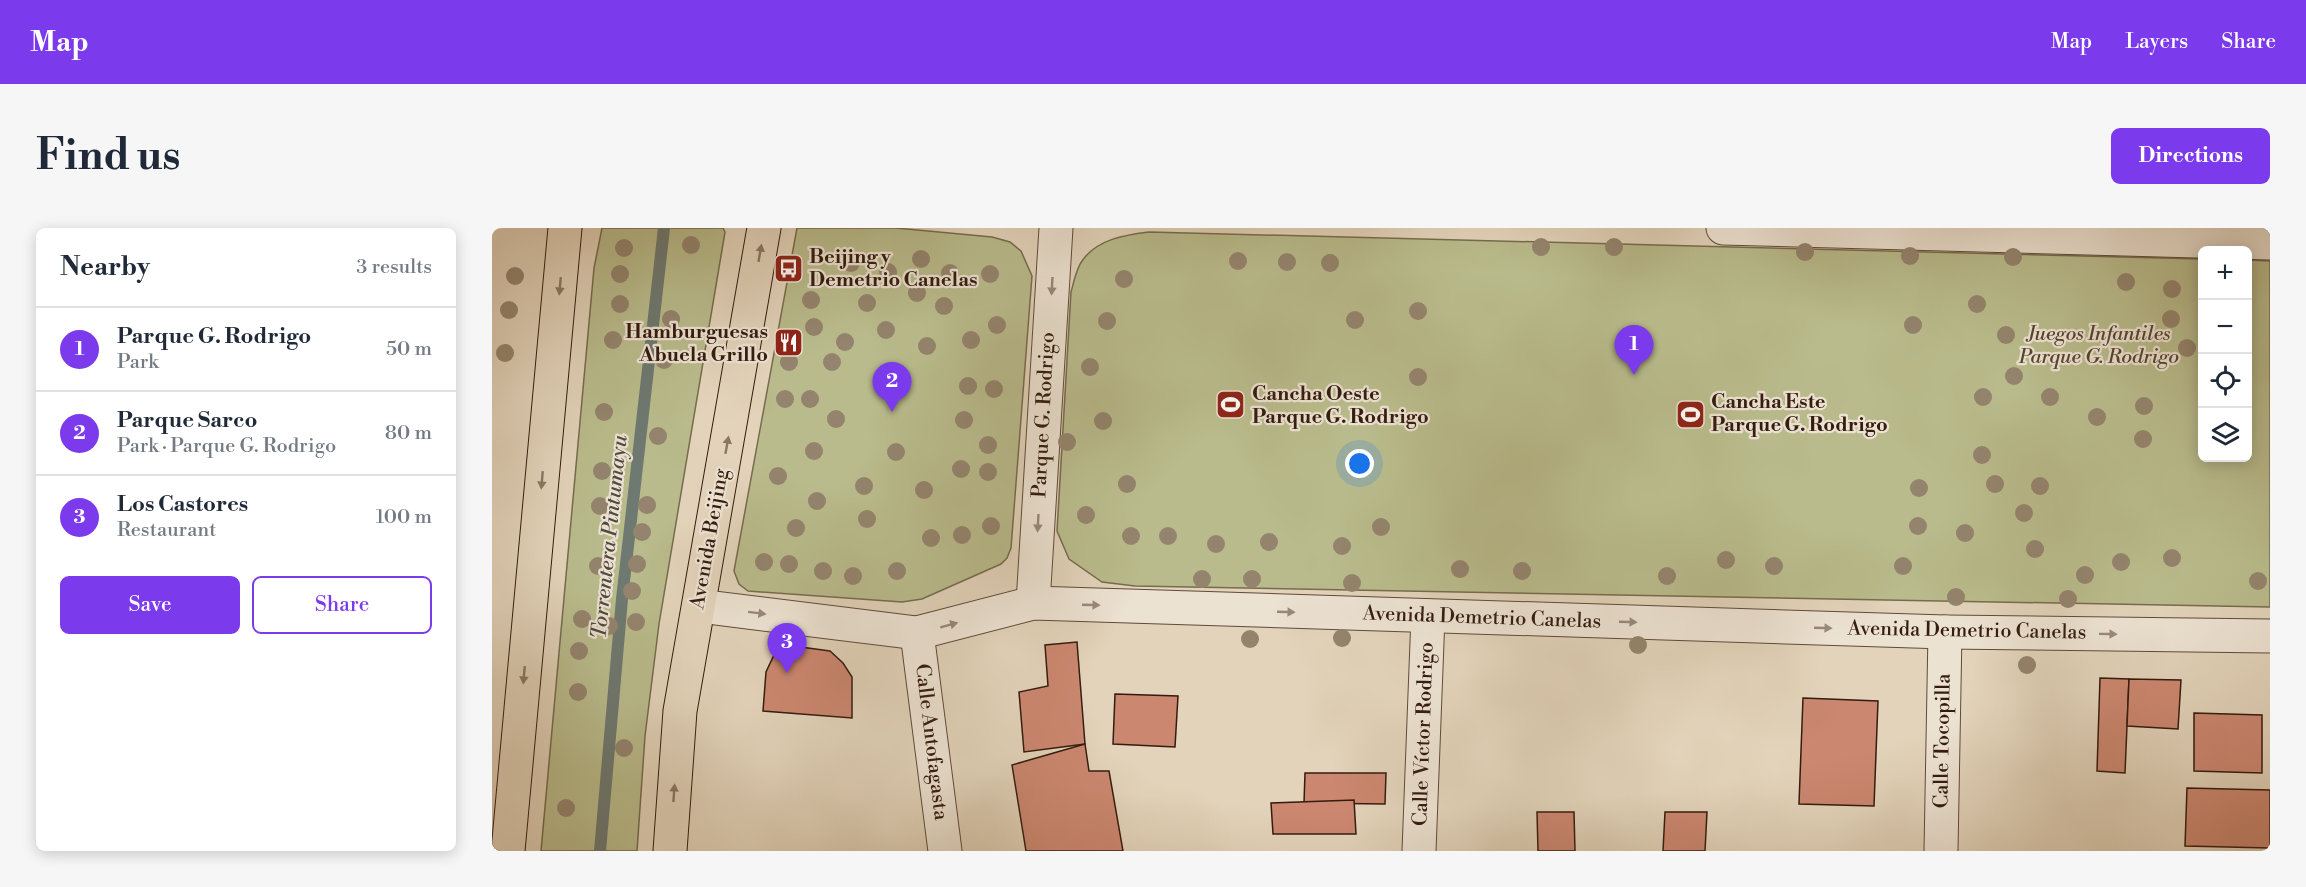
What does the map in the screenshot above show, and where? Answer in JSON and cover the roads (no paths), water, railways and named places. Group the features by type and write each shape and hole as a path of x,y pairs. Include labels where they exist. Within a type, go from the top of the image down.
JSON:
{"main road":[{"path":"508,851 565,228"},
{"name":"Avenida Beijing","path":"670,851 680,711 764,228"}],"street":[{"name":"Parque G. Rodrigo","path":"1033,603 1056,228"},
{"path":"1723,228 1962,231 2270,243"},
{"name":"Avenida Demetrio Canelas","path":"699,606 917,633 1033,603 1945,632 2270,636"},
{"name":"Calle Víctor Rodrigo","path":"1419,851 1428,616"},
{"name":"Calle Tocopilla","path":"1941,851 1945,632"},
{"name":"Calle Antofagasta","path":"917,633 945,851"}],"waterway":[{"name":"Torrentera Pintumayu","path":"600,851 622,599 664,228"}],"place":[{"name":"Beijing y Demetrio Canelas","path":"788,269"},
{"name":"Hamburguesas Abuela Grillo","path":"789,343"},
{"name":"Parque G. Rodrigo","path":"1634,375"},
{"name":"Cancha Oeste Parque G. Rodrigo","path":"1231,405"},
{"name":"Parque Sarco","path":"892,412"},
{"name":"Cancha Este Parque G. Rodrigo","path":"1690,414"},
{"name":"Los Castores","path":"787,673"}],"park label":[{"name":"Juegos Infantiles Parque G. Rodrigo","path":"2099,346"}]}
